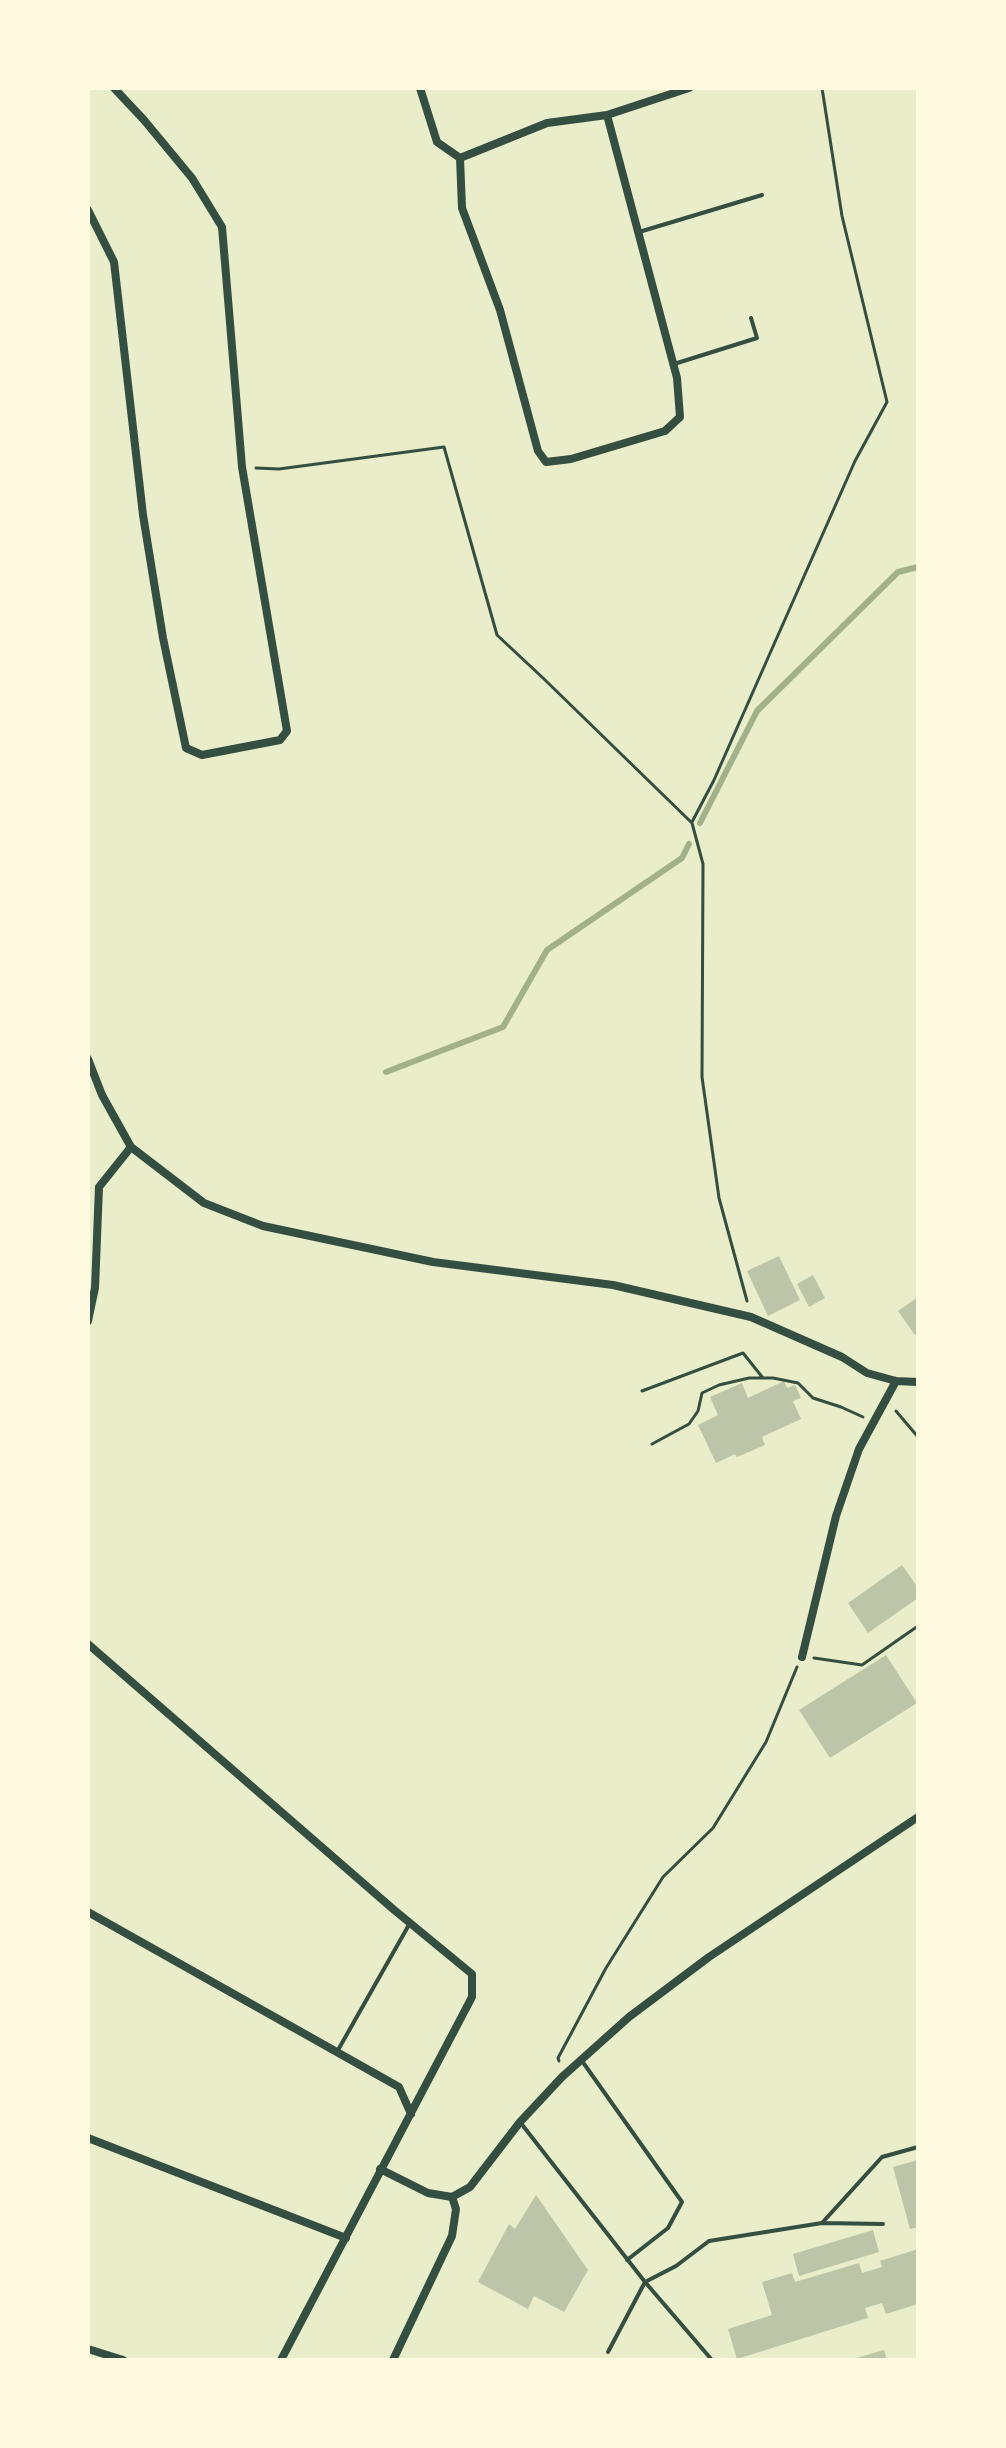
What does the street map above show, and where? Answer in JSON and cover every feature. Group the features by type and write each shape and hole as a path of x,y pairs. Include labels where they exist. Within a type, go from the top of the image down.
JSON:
{"street":[{"path":"88,210 114,262 143,515 163,638 186,748 202,755 280,740 287,731 242,467 222,227 192,178 114,88"},
{"path":"420,88 437,142 460,158"},
{"path":"460,158 547,123 607,115 689,88"},
{"path":"460,158 462,208 500,310 538,451 546,462 571,459 665,431 680,417 674,364 607,115"},
{"path":"88,1059 102,1095 131,1147 204,1203 263,1226 433,1262 613,1285 751,1317 842,1357 867,1373 896,1381 918,1382"},
{"path":"88,1321 95,1288 99,1187 131,1147"},
{"path":"802,1657 836,1516 859,1449 896,1381"},
{"path":"88,1644 472,1974 472,1997 281,2360"},
{"path":"380,2169 428,2193 452,2197 470,2187 520,2122 562,2077 629,2017 709,1957 918,1817"},
{"path":"88,1912 399,2087 411,2114"},
{"path":"88,2138 346,2238"},
{"path":"393,2360 452,2236 456,2209 452,2197"},
{"path":"88,2349 123,2360"}],"lane":[{"path":"639,232 762,195"},
{"path":"674,364 757,338 751,318"},
{"path":"337,2052 410,1923"},
{"path":"581,2060 682,2202 668,2228 627,2260"},
{"path":"520,2122 627,2260 712,2360"},
{"path":"822,2223 882,2157 918,2147"},
{"path":"608,2352 645,2282 676,2266 709,2241 822,2223 883,2224"}],"path":[{"path":"692,823 714,780 855,461 887,402 842,216 822,88"},
{"path":"242,467 279,469 444,447 497,635 692,823 703,864 702,1077 719,1198 751,1317"},
{"path":"642,1391 743,1353 763,1378"},
{"path":"652,1444 689,1424 698,1411 702,1393 719,1385 749,1378 798,1383 813,1398 873,1422"},
{"path":"887,1399 918,1437"},
{"path":"562,2077 558,2058 606,1968 663,1877 713,1828 766,1742 802,1657 862,1665 918,1626"}],"building":[{"path":"779,1256 800,1300 768,1316 747,1271"},
{"path":"813,1275 825,1298 809,1307 797,1284"},
{"path":"918,1297 918,1333 915,1335 898,1311"},
{"path":"784,1381 787,1388 795,1385 801,1398 793,1401 801,1419 762,1437 765,1445 716,1463 698,1425 718,1415 710,1397 742,1383 748,1398"},
{"path":"902,1565 918,1588 918,1598 868,1633 848,1603"},
{"path":"886,1655 917,1703 830,1758 799,1710"},
{"path":"918,2160 918,2227 910,2229 893,2167"},
{"path":"536,2195 588,2270 564,2312 534,2296 528,2309 478,2282 509,2224 515,2229"},
{"path":"873,2230 879,2252 799,2276 793,2254"},
{"path":"918,2249 918,2304 886,2314 882,2303 865,2308 868,2318 737,2359 728,2329 772,2315 762,2282 792,2273 795,2282 859,2263 862,2273 882,2267 880,2261"},
{"path":"884,2350 887,2360 853,2360 853,2359"}],"waterway":[{"path":"700,823 757,711 898,572 918,567"},
{"path":"386,1072 503,1027 547,950 682,858 689,844"}]}
